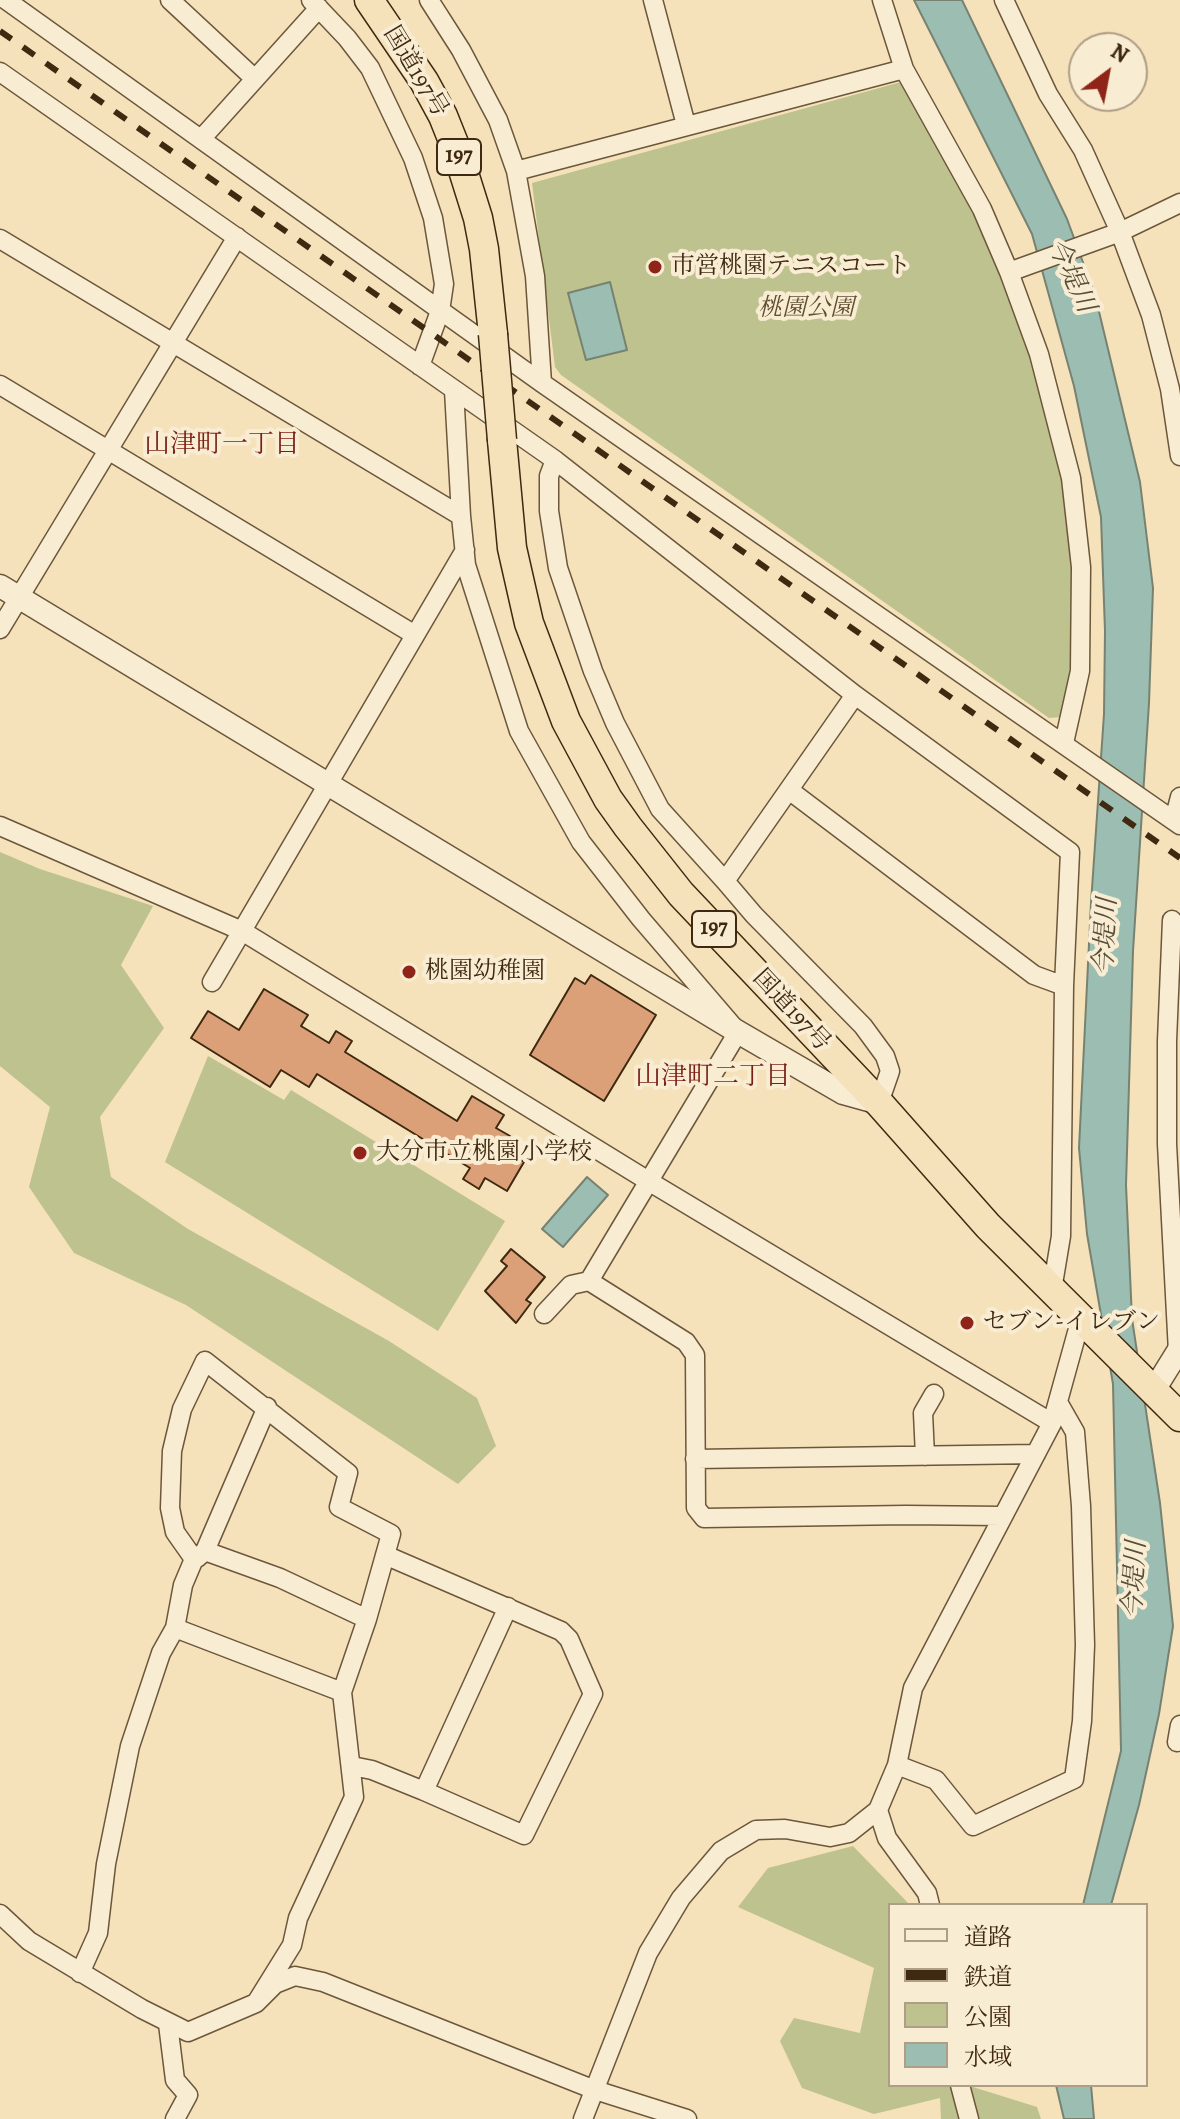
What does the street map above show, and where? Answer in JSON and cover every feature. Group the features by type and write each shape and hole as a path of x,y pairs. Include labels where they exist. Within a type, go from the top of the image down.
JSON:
{"highway":[{"name":"国道197号","path":"369,0 418,71 443,116 478,218 493,334 512,548 529,623 566,721 601,786 628,827 681,894 879,1103 988,1226 1180,1417"}],"street":[{"path":"6,0 542,383 1171,818 1180,797"},
{"path":"170,0 255,79"},
{"path":"429,0 461,50 498,120 516,171 535,276 542,383"},
{"path":"653,0 686,125"},
{"path":"882,0 904,69 1018,268 1071,478 1081,567 1080,671 1064,743"},
{"path":"1004,0 1048,94 1083,150 1120,232 1175,390 1180,456"},
{"path":"202,138 255,79 315,4 370,68 413,158 433,218 444,284 440,311 420,366"},
{"path":"516,171 904,69"},
{"path":"0,72 555,460 855,695 1070,852 1064,986 1061,1236 1052,1290"},
{"path":"1018,268 1120,232 1180,202"},
{"path":"0,629 10,592 108,450 237,237"},
{"path":"0,239 461,516"},
{"path":"0,385 415,635"},
{"path":"454,390 466,565 519,731 581,842 641,919 738,1032"},
{"path":"10,592 738,1032 843,1093 879,1103 890,1071 885,1056 863,1026 754,915 660,809 615,723 593,671 558,568 549,511 549,476 555,460"},
{"path":"212,982 465,550"},
{"path":"725,881 855,695"},
{"path":"789,790 1034,975 1064,986"},
{"path":"0,826 242,931 650,1182 1052,1423"},
{"path":"1150,1386 1179,1350 1167,1144 1167,1041 1172,920 1180,926"},
{"path":"589,1281 738,1032"},
{"path":"544,1314 571,1285 589,1281 686,1342 695,1355 696,1508 704,1518 1001,1516"},
{"path":"583,2119 648,1953 681,1898 721,1851 756,1830 785,1829 830,1837 849,1833 878,1810 897,1765 913,1688 1052,1423 1086,1322"},
{"path":"256,2003 292,1945 298,1918 354,1797 342,1692 367,1619 391,1534 339,1507 348,1473 205,1361 182,1409 172,1451 170,1508 175,1532 200,1555 280,1578 367,1619"},
{"path":"925,1456 923,1413 934,1394"},
{"path":"897,1765 936,1780 973,1826 1074,1779 1082,1721 1085,1645 1081,1506 1075,1432 1059,1404"},
{"path":"80,1973 98,1933 106,1864 130,1746 161,1653 175,1628 183,1585 200,1555 267,1407"},
{"path":"695,1459 1036,1454"},
{"path":"352,1766 372,1770 524,1835 593,1694 569,1639 561,1631 385,1555"},
{"path":"424,1791 508,1607"},
{"path":"175,1628 342,1692"},
{"path":"878,1810 887,1838 927,1893 930,1903"},
{"path":"0,1914 29,1941 168,2024 188,2032 256,2003 275,1984 295,1976 323,1982 595,2090 687,2119"},
{"path":"168,2024 175,2080 188,2095 175,2119"},
{"path":"961,2087 969,2119"}],"green space":[{"name":"桃園公園","path":"901,82 982,228 1049,408 1070,522 1077,645 1063,717 1049,718 561,375 555,367 532,183"},
{"path":"0,852 40,869 153,906 121,965 164,1028 100,1117 111,1177 188,1229 389,1341 477,1398 496,1446 458,1484 186,1305 74,1253 29,1187 50,1107 0,1066"},
{"path":"208,1056 284,1100 291,1090 505,1221 438,1331 165,1162"},
{"path":"853,1846 908,1903 888,1903 888,2087 973,2087 1037,2107 1041,2119 941,2119 940,2098 874,2114 802,2088 780,2041 794,2018 860,2033 874,1968 738,1907 768,1868"}],"water":[{"name":"今堤川","path":"914,0 962,0 1067,219 1095,295 1140,482 1153,588 1133,951 1126,1185 1132,1319 1160,1503 1173,1626 1159,1714 1139,1805 1112,1903 1083,1903 1121,1751 1113,1384 1087,1234 1079,1148 1104,714 1101,517 1074,386 1032,234"},
{"path":"610,282 627,350 586,360 568,293"},
{"path":"587,1177 608,1195 563,1247 542,1229"},
{"path":"1056,2087 1091,2087 1094,2119 1064,2119"}],"building":[{"path":"591,975 656,1015 604,1101 530,1055 575,978 585,984"},
{"path":"264,989 308,1015 301,1026 329,1043 336,1031 352,1041 345,1052 457,1121 472,1096 504,1115 496,1128 510,1136 503,1149 524,1162 507,1191 485,1178 479,1189 463,1179 470,1168 317,1074 309,1087 281,1070 270,1087 191,1038 208,1011 239,1030"},
{"path":"511,1249 545,1277 526,1300 531,1303 516,1323 485,1291 507,1266 501,1261"}],"railway":[{"path":"0,31 1180,858"}],"place":[{"name":"市営桃園テニスコート","path":"655,267"},
{"name":"桃園幼稚園","path":"409,972"},
{"name":"大分市立桃園小学校","path":"360,1153"},
{"name":"セブン-イレブン","path":"967,1323"}],"district":[{"name":"山津町一丁目","path":"222,446"},
{"name":"山津町二丁目","path":"713,1078"}]}
